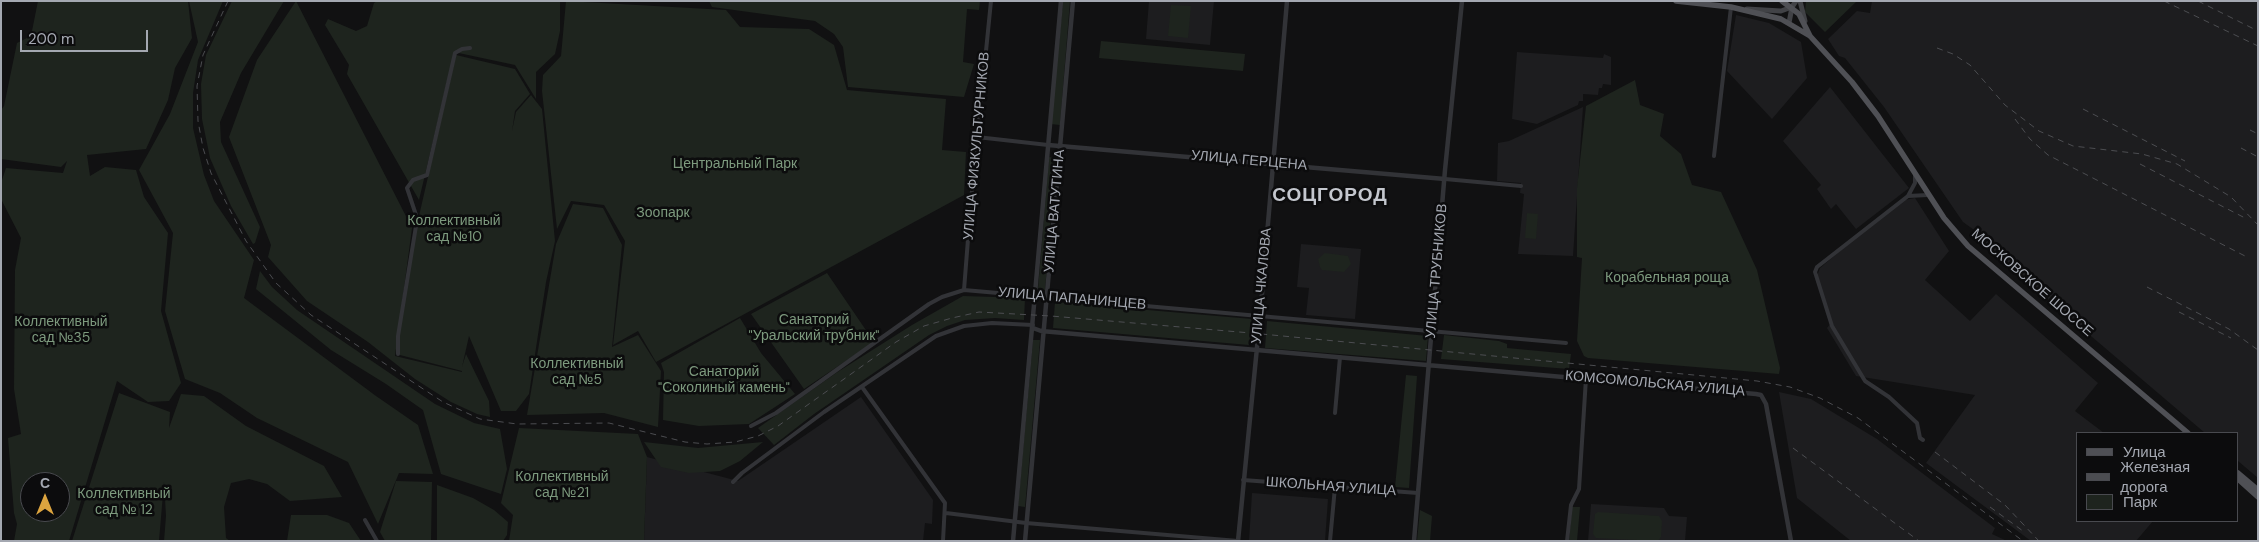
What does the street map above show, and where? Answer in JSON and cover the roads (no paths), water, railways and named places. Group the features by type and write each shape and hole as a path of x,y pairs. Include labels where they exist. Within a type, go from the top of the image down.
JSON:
{"main road":[{"path":"1676,1 1781,11 1796,1"},
{"path":"1782,1 1792,4 1810,36"},
{"path":"1800,1 1810,36"},
{"path":"1789,23 1792,4"},
{"path":"1734,8 1789,23 1810,36"},
{"name":"МОСКОВСКОЕ ШОССЕ","path":"1810,36 1852,82 1878,116 1929,195 1968,246 2187,432"},
{"path":"2239,474 2258,490"},
{"path":"2239,481 2258,497"}],"street":[{"name":"УЛИЦА ФИЗКУЛЬТУРНИКОВ","path":"964,290 991,1"},
{"name":"УЛИЦА ВАТУТИНА","path":"1013,541 1061,1"},
{"name":"УЛИЦА ВАТУТИНА","path":"1025,541 1073,1"},
{"name":"УЛИЦА ЧКАЛОВА","path":"1238,541 1257,350 1287,1"},
{"name":"УЛИЦА ТРУБНИКОВ","path":"1414,541 1444,178 1462,1"},
{"path":"1714,156 1734,8"},
{"path":"398,354 398,336 416,226 416,215 407,188 413,180 427,175 455,53 462,48 470,48"},
{"name":"УЛИЦА ГЕРЦЕНА","path":"977,137 1048,145 1521,186"},
{"path":"1915,173 1915,183 1908,196 1817,267 1815,272 1832,326 1865,381 1889,397 1917,423 1920,438 1923,440"},
{"path":"1908,196 1929,195"},
{"name":"УЛИЦА ПАПАНИНЦЕВ","path":"751,426 760,423 929,304 942,297 964,290 1566,343"},
{"path":"733,482 742,473 824,412 936,336 957,328 992,323 1033,326 1044,332 1430,364"},
{"path":"1335,414 1340,357"},
{"name":"КОМСОМОЛЬСКАЯ УЛИЦА","path":"1430,364 1750,393 1761,396 1766,404 1790,541"},
{"path":"1567,541 1571,505 1579,489 1586,378"},
{"path":"862,387 945,503 946,513 943,541"},
{"name":"ШКОЛЬНАЯ УЛИЦА","path":"1243,480 1418,493"},
{"path":"1330,541 1335,487"},
{"path":"946,513 1026,523 1238,541"},
{"path":"365,520 377,541"}],"railway":[{"path":"228,1 203,55 197,86 198,121 203,148 211,173 246,241 276,283 311,315 443,402 480,419 517,424 609,423 685,442 707,444 735,442 758,436 778,426 896,342 924,326 979,312 1051,316 1757,381 1790,387 1820,398 1858,418 2023,541"},
{"path":"2164,1 2258,46"},
{"path":"2198,1 2258,31"},
{"path":"1937,48 1953,54 1970,65 2005,105 2039,131 2073,146 2142,154 2177,164 2231,197 2258,225"},
{"path":"2083,109 2185,161"},
{"path":"2015,119 2030,139 2048,155 2245,256"},
{"path":"2250,130 2258,134"},
{"path":"2241,148 2258,157"},
{"path":"2140,164 2247,219"},
{"path":"2147,287 2229,329 2258,350"},
{"path":"2179,312 2231,338"},
{"path":"1793,448 1919,541"},
{"path":"1935,452 2005,505 2039,541"},
{"path":"1990,507 2023,531"}],"district":[{"name":"СОЦГОРОД","path":"1330,196"}],"park label":[{"name":"Центральный Парк","path":"735,164"},
{"name":"Зоопарк","path":"663,213"},
{"name":"Коллективный сад №10","path":"454,230"},
{"name":"Корабельная роща","path":"1667,278"},
{"name":"Санаторий \"Уральский трубник\"","path":"814,328"},
{"name":"Коллективный сад №35","path":"61,330"},
{"name":"Коллективный сад №5","path":"577,372"},
{"name":"Санаторий \"Соколиный камень\"","path":"724,380"},
{"name":"Коллективный сад №21","path":"562,486"},
{"name":"Коллективный сад № 12","path":"124,502"}]}
